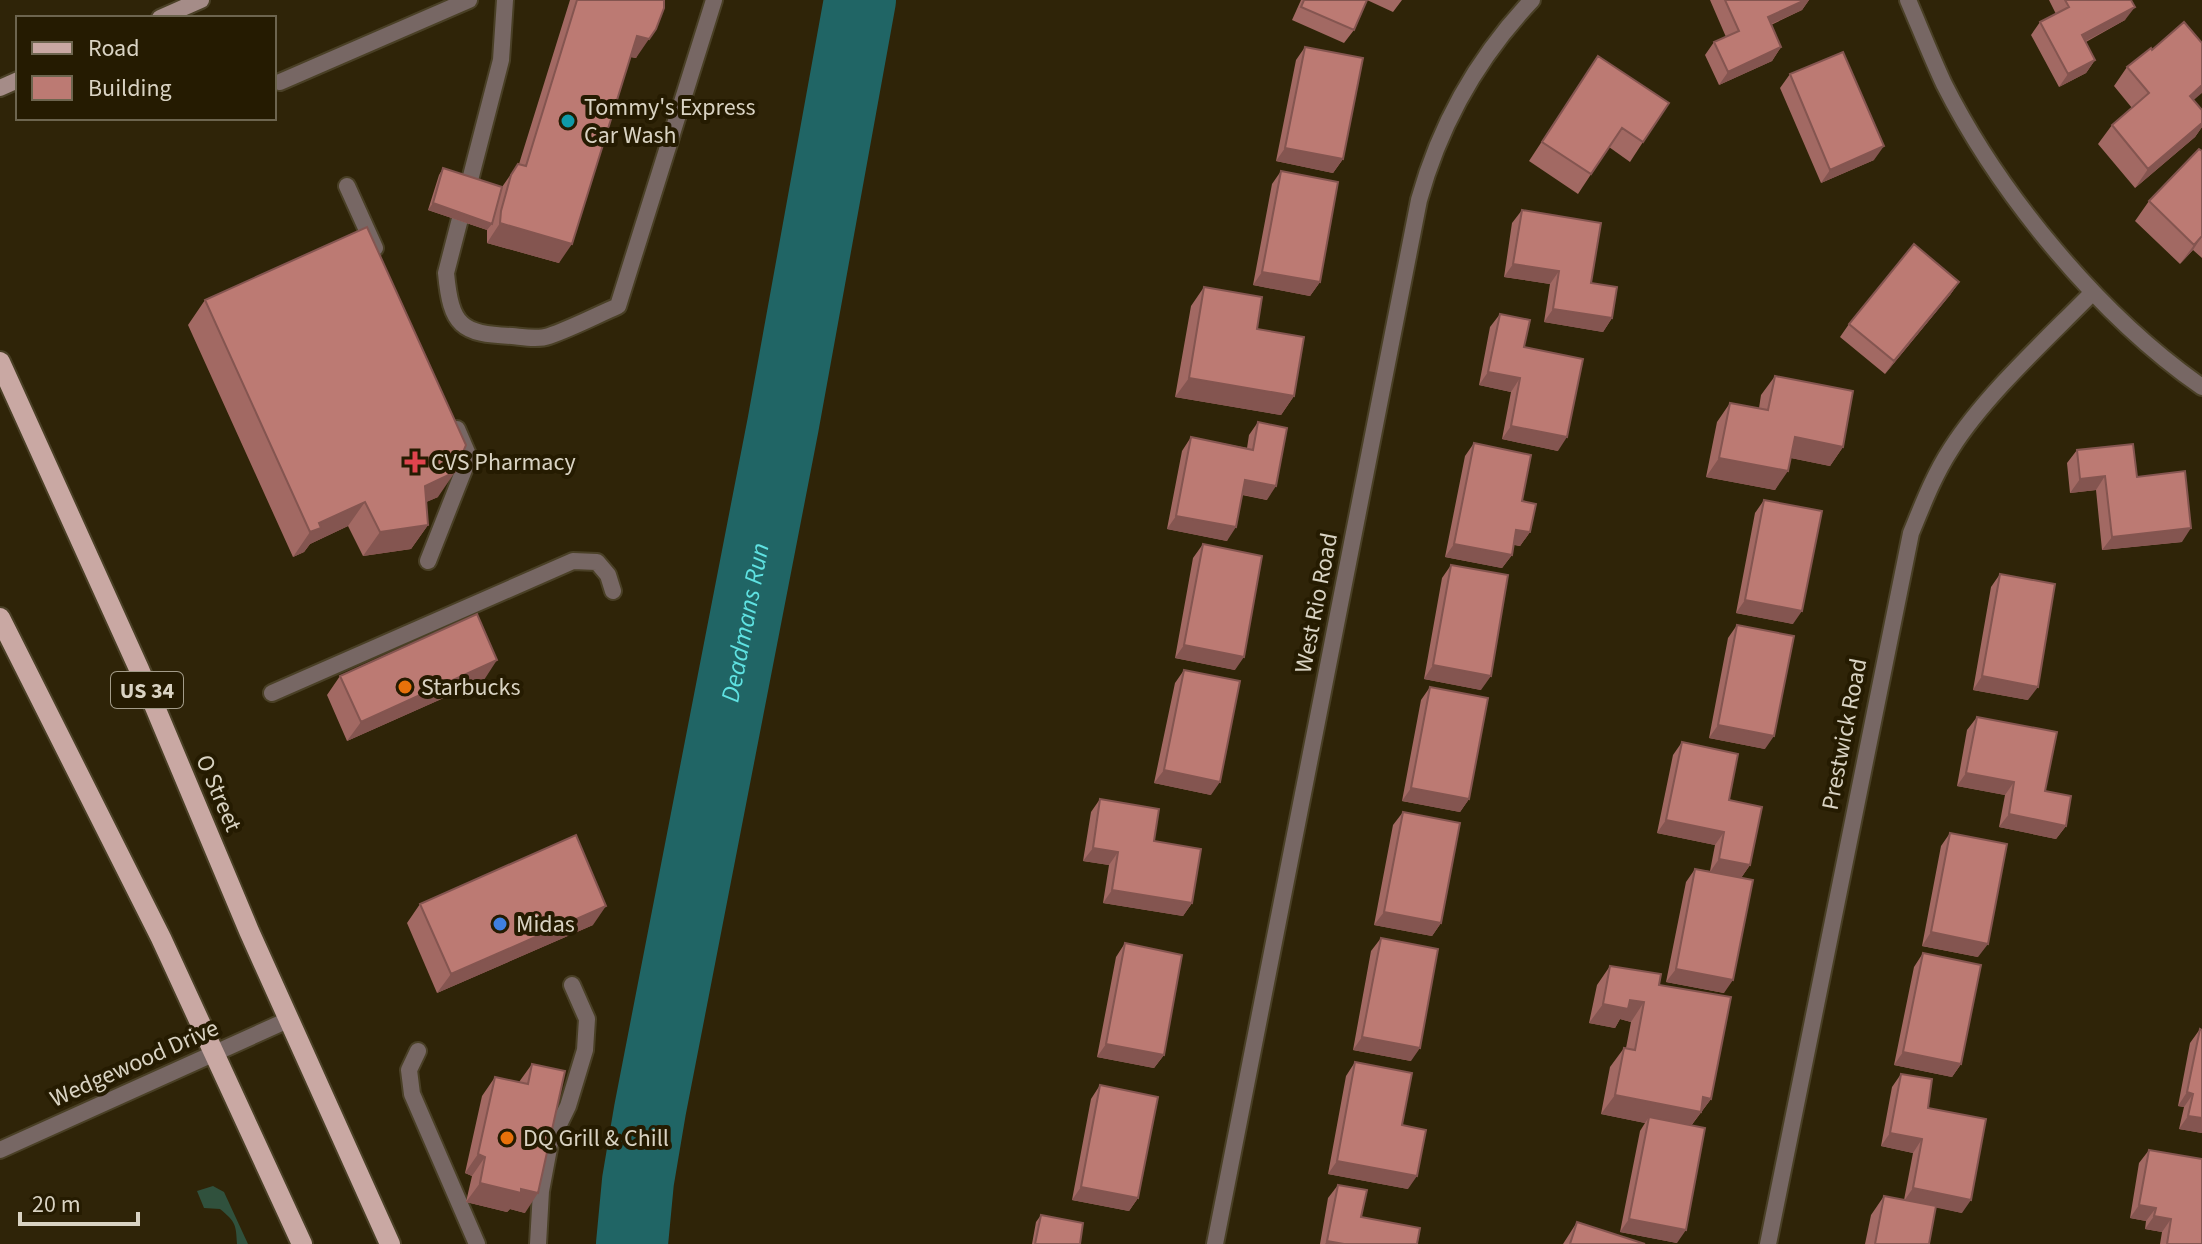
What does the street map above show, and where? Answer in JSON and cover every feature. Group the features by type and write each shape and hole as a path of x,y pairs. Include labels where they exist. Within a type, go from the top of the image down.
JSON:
{"main road":[{"path":"165,16 201,0"},
{"name":"O Street","path":"0,362 139,669 288,1020 390,1244"},
{"path":"0,618 161,938 302,1244"}],"street":[{"path":"280,82 469,0"},
{"path":"505,0 501,60 446,273 448,299 468,330 483,335 545,338 618,306 714,0"},
{"name":"West Rio Road","path":"1215,1244 1419,200 1438,141 1472,75 1532,0"},
{"path":"1908,0 1945,84 1991,163 2040,231 2093,292 2145,341 2202,387"},
{"path":"347,186 379,257"},
{"name":"Prestwick Road","path":"1768,1244 1911,533 1936,475 1959,438 1992,398 2093,292"},
{"path":"428,561 469,457 450,414"},
{"path":"272,693 573,561 597,562 608,575 613,591"},
{"path":"538,1244 541,1191 550,1143 568,1106 585,1050 587,1019 572,985"},
{"name":"Wedgewood Drive","path":"0,1150 288,1020"},
{"path":"418,1051 409,1070 412,1094 477,1244"}],"green space":[{"path":"213,1186 224,1192 248,1244 237,1244 234,1224 220,1209 204,1208 197,1191"}],"building":[{"name":"Tommy's Express Car Wash","path":"577,0 664,0 664,8 649,39 637,36 572,244 500,223 511,175 518,164 526,166"},
{"path":"1304,0 1367,0 1354,30 1301,7"},
{"path":"1725,0 1805,0 1768,17 1781,47 1728,72 1714,42 1739,31"},
{"path":"2065,0 2131,0 2135,7 2082,35 2095,60 2068,74 2040,22 2069,7"},
{"path":"2184,22 2202,43 2202,85 2190,96 2202,110 2202,123 2148,169 2112,125 2149,93 2127,67"},
{"path":"1305,47 1363,58 1343,159 1285,148"},
{"path":"1843,52 1884,146 1830,170 1790,74"},
{"path":"1598,56 1669,103 1643,142 1622,128 1591,174 1542,142"},
{"path":"2199,149 2202,151 2202,236 2194,245 2149,201"},
{"path":"443,168 502,187 492,224 433,203"},
{"path":"1281,171 1338,182 1320,282 1262,272"},
{"path":"1522,210 1601,223 1591,283 1617,287 1612,318 1553,309 1559,271 1513,264"},
{"name":"CVS Pharmacy","path":"367,227 466,445 455,472 425,486 428,525 380,532 365,502 319,523 321,528 310,532 205,300"},
{"path":"1914,244 1959,282 1894,361 1849,324"},
{"path":"1204,287 1262,297 1257,329 1304,337 1294,396 1189,378"},
{"path":"1500,314 1530,320 1524,347 1583,359 1567,437 1511,426 1520,378 1488,372"},
{"path":"1775,376 1853,391 1843,447 1795,437 1788,471 1719,458 1730,403 1768,410"},
{"path":"1258,422 1287,428 1276,486 1245,480 1236,527 1176,516 1191,437 1253,450"},
{"path":"1474,443 1531,455 1522,501 1536,504 1530,532 1516,530 1512,555 1454,544"},
{"path":"2133,444 2137,477 2185,471 2191,528 2112,537 2105,476 2080,479 2077,450"},
{"path":"1764,500 1822,511 1802,611 1745,600"},
{"path":"1203,544 1262,556 1244,657 1184,645"},
{"path":"1451,565 1508,575 1491,676 1433,665"},
{"path":"2000,574 2055,584 2038,687 1982,676"},
{"name":"Starbucks","path":"477,614 497,660 361,722 340,676"},
{"path":"1737,625 1794,636 1774,736 1718,725"},
{"path":"1184,670 1240,681 1220,782 1164,770"},
{"path":"1430,687 1488,698 1469,799 1411,788"},
{"path":"1977,717 2057,732 2045,791 2071,796 2066,826 2009,814 2014,782 1966,773"},
{"path":"1682,742 1738,754 1729,800 1762,807 1750,865 1719,859 1724,832 1666,820"},
{"path":"1100,799 1159,809 1154,841 1201,849 1192,903 1112,890 1118,852 1093,848"},
{"path":"1403,812 1460,823 1441,923 1384,912"},
{"path":"1950,833 2007,844 1988,944 1931,932"},
{"name":"Midas","path":"576,835 606,906 451,974 420,904"},
{"path":"1695,869 1753,880 1733,980 1676,969"},
{"path":"1381,938 1438,949 1420,1048 1362,1037"},
{"path":"1125,943 1182,955 1164,1055 1106,1044"},
{"path":"1923,953 1981,965 1961,1064 1903,1052"},
{"path":"1610,966 1661,974 1659,985 1731,997 1711,1099 1703,1097 1701,1112 1615,1095 1624,1048 1635,1050 1644,1002 1630,1000 1628,1009 1603,1004"},
{"path":"2200,1029 2202,1118 2188,1116 2193,1094 2187,1092"},
{"path":"1355,1062 1412,1073 1402,1125 1426,1130 1417,1176 1337,1161"},
{"name":"DQ Grill & Chill","path":"532,1064 565,1071 538,1193 521,1189 521,1193 480,1183 485,1157 478,1154 495,1077 528,1084"},
{"path":"1901,1074 1932,1079 1928,1108 1986,1119 1971,1200 1913,1188 1922,1139 1890,1133"},
{"path":"1100,1085 1158,1097 1138,1198 1081,1187"},
{"path":"1649,1117 1705,1128 1686,1230 1629,1219"},
{"path":"2149,1150 2202,1159 2202,1244 2167,1244 2171,1219 2154,1216 2156,1208 2139,1205"},
{"path":"1338,1185 1367,1190 1361,1217 1420,1228 1417,1244 1344,1244 1327,1241"},
{"path":"1884,1196 1936,1206 1929,1244 1875,1244"},
{"path":"1041,1215 1083,1223 1080,1244 1035,1244"},
{"path":"1577,1222 1645,1244 1570,1244"}],"waterway":[{"name":"Deadmans Run","path":"632,1244 638,1181 650,1110 783,425 860,0"}],"place":[{"name":"Tommy's Express Car Wash","path":"568,121"},
{"name":"CVS Pharmacy","path":"415,462"},
{"name":"Starbucks","path":"405,687"},
{"name":"Midas","path":"500,924"},
{"name":"DQ Grill & Chill","path":"507,1138"}]}
